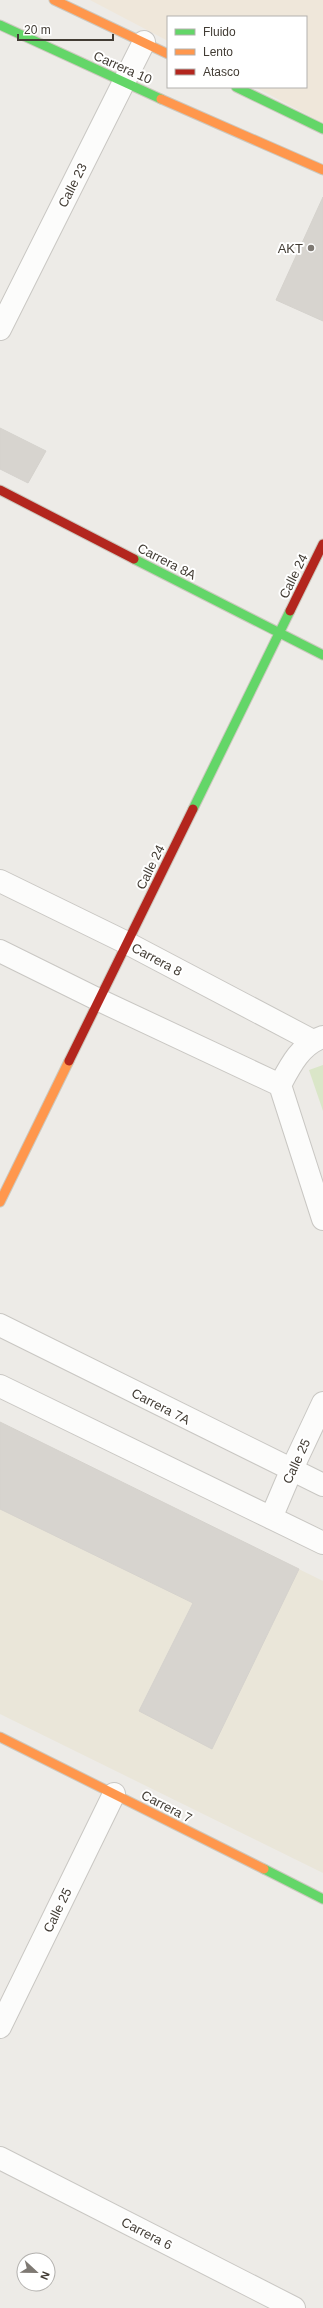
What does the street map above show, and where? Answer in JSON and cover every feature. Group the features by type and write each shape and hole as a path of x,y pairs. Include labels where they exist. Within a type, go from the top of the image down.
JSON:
{"street":[{"path":"54,0 167,54"},
{"name":"Carrera 10","path":"0,24 123,82 323,170"},
{"name":"Calle 23","path":"0,329 144,42"},
{"path":"238,88 323,129"},
{"name":"Carrera 8A","path":"0,490 323,655"},
{"name":"Calle 24","path":"0,1202 323,544"},
{"name":"Carrera 8","path":"0,881 318,1039 292,1062 280,1085"},
{"path":"0,951 99,1000 280,1085 323,1219"},
{"name":"Carrera 7A","path":"0,1326 291,1471 323,1485"},
{"path":"0,1386 323,1543"},
{"name":"Calle 25","path":"271,1518 323,1403"},
{"name":"Carrera 7","path":"0,1737 323,1898"},
{"name":"Calle 25","path":"0,2027 114,1794"},
{"name":"Carrera 6","path":"0,2158 294,2308"}],"shaded area":[{"path":"90,0 323,0 323,123 257,88 307,88 307,16 167,16 167,40"},
{"path":"0,1422 323,1581 323,1873 0,1714"}],"green space":[{"path":"323,1065 323,1111 309,1070"}],"building":[{"name":"AKT","path":"323,197 323,321 276,300"},
{"path":"0,428 46,451 28,483 0,469"},
{"path":"0,1422 299,1569 212,1749 139,1711 193,1603 0,1509"}],"traffic: fast":[{"path":"0,25 161,99"},
{"path":"238,88 323,129"},
{"path":"134,559 323,655"},
{"path":"193,809 290,611"},
{"path":"264,1869 323,1899"}],"traffic: slow":[{"path":"54,0 167,54"},
{"path":"161,99 323,170"},
{"path":"0,1202 69,1061"},
{"path":"0,1737 264,1869"}],"traffic: jam":[{"path":"0,490 134,559"},
{"path":"290,611 323,544"},
{"path":"69,1061 193,809"}],"place":[{"name":"AKT","path":"311,248"}]}
